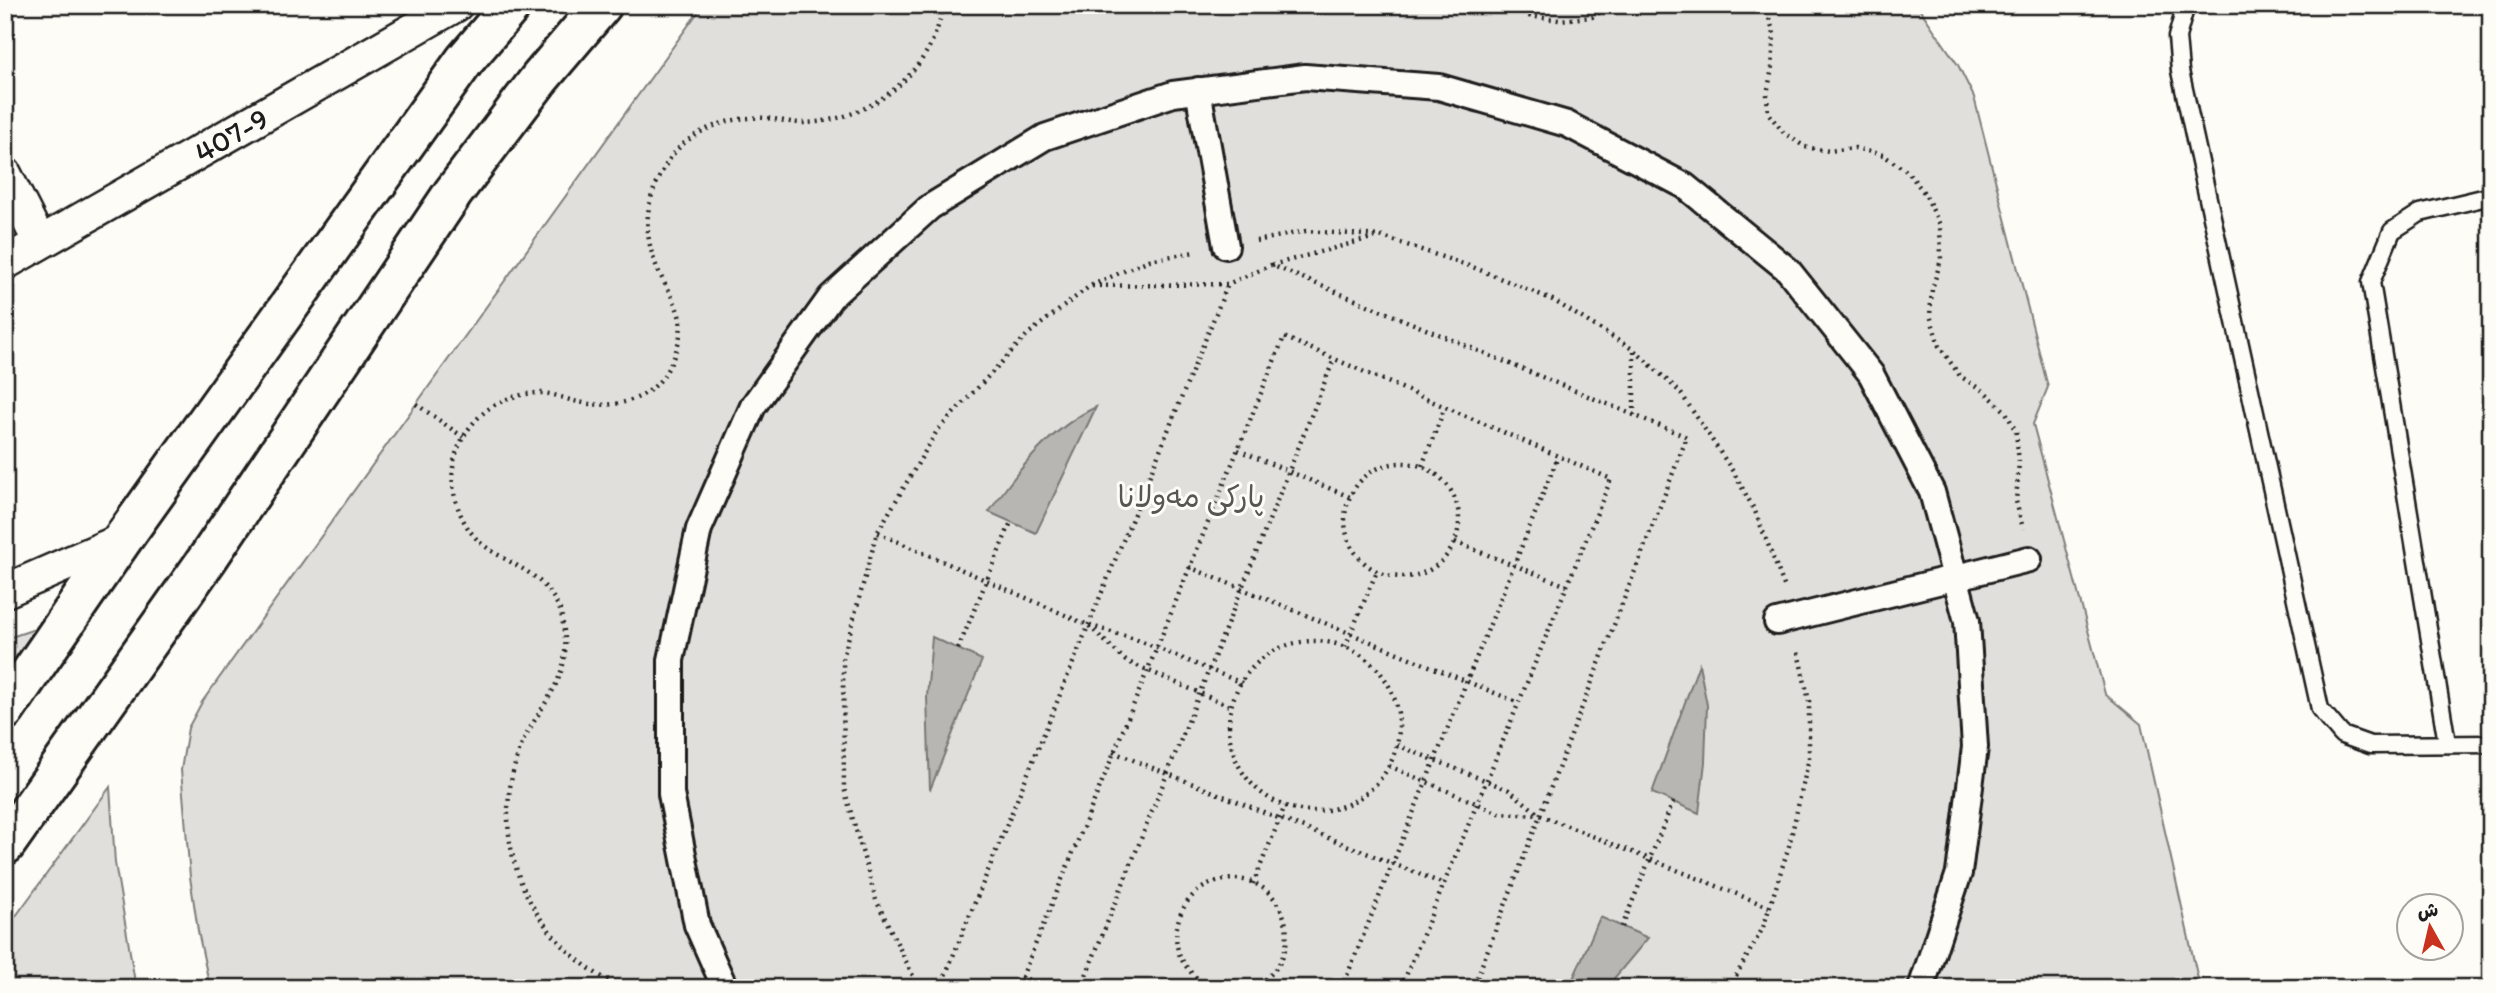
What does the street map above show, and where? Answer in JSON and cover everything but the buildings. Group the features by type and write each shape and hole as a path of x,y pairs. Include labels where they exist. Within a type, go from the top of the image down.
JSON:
{"main road":[{"path":"5,710 122,540 464,60 512,5"},
{"path":"5,845 208,558 453,192 540,78 602,5"}],"street":[{"name":"407-9","path":"5,263 456,5"},
{"path":"725,988 697,925 671,794 671,660 699,529 753,406 831,297 930,207 1045,138 1173,94 1306,77 1438,87 1567,124 1685,186 1788,270 1871,374 1932,492 1967,621 1975,747 1959,873 1921,988"},
{"path":"1198,90 1226,246"},
{"path":"5,174 40,243"},
{"path":"5,591 122,540"},
{"path":"1784,620 2029,559"}],"lane":[{"path":"2186,5 2177,37 2180,71 2320,709 2342,735 2370,745 2491,744"},
{"path":"2447,743 2371,282 2392,232 2420,213 2491,196"}],"path":[{"path":"628,988 597,975 569,952 535,912 517,875 510,837 508,793 520,749 561,675 567,646 560,611 544,584 481,543 463,520 453,491 454,462 463,437 473,421 491,407 517,396 545,393 603,407 624,403 642,395 662,378 676,352 681,322 658,270 649,243 646,218 652,191 666,164 682,145 707,129 736,119 765,118 800,123 831,120 875,103 912,74 930,43 943,5"},
{"path":"1511,5 1529,16 1559,20 1592,17 1611,5"},
{"path":"1765,5 1774,34 1772,68 1766,94 1768,113 1784,134 1805,147 1829,151 1855,148 1883,155 1908,172 1925,194 1940,225 1941,260 1932,289 1930,315 1939,346 1960,376 1986,393 2006,412 2016,432 2019,461 2016,501 2029,559"},
{"path":"1306,231 1380,236 1475,268 1551,299 1634,350 1681,392 1734,473 1755,511 1785,588 1784,620 1809,701 1809,758 1789,846 1763,928 1729,988"},
{"path":"1090,286 1227,285 1271,265 1380,236"},
{"path":"919,988 876,900 844,788 843,658 877,533 937,431 1028,334 1090,286 1149,260"},
{"path":"1271,265 1687,437 1474,988"},
{"path":"940,988 1227,285"},
{"path":"1048,988 1022,977 1284,337 1611,479 1401,988"},
{"path":"1634,350 1634,415"},
{"path":"1081,988 1334,359"},
{"path":"416,404 463,437"},
{"path":"1422,466 1445,407"},
{"path":"1238,450 1350,497"},
{"path":"1342,988 1558,457"},
{"path":"1403,463 1422,466 1438,475 1451,488 1458,506 1460,524 1455,542 1445,558 1431,569 1413,575 1394,576 1377,571 1361,560 1350,544 1345,526 1346,506 1350,497 1367,475 1384,465 1403,463"},
{"path":"958,649 1011,522"},
{"path":"877,533 1088,625 1156,647 1242,683"},
{"path":"1455,542 1567,586"},
{"path":"1189,567 1519,703"},
{"path":"1344,648 1377,571"},
{"path":"1088,625 1126,661 1232,707"},
{"path":"1301,642 1331,642 1358,652 1380,671 1395,696 1400,724 1397,745 1383,776 1364,796 1339,808 1311,812 1285,806 1261,793 1242,772 1231,747 1229,720 1235,693 1242,683 1251,669 1274,651 1301,642"},
{"path":"1397,745 1508,790 1540,815 1769,907"},
{"path":"1114,752 1444,884"},
{"path":"1389,766 1499,813 1540,815"},
{"path":"1622,927 1673,802"},
{"path":"1253,884 1285,806"},
{"path":"1212,987 1195,978 1184,964 1177,948 1176,930 1180,913 1191,897 1206,885 1225,879 1244,880 1262,888 1276,901 1286,918 1288,937 1284,956 1275,971 1250,988"}],"green space":[{"name":"پارکی مەولانا","path":"703,5 1917,5 1958,65 1974,97 2048,387 2033,424 2105,694 2141,724 2200,988 210,988 190,877 181,770 188,728 202,702"},
{"path":"38,628 5,673 5,639"},
{"path":"110,787 115,863 136,988 5,988 5,931"}],"shaded area":[{"path":"1096,407 1036,533 989,512 1036,452 1064,426"},
{"path":"932,637 982,660 930,790 927,697"},
{"path":"1699,664 1707,705 1705,762 1699,813 1652,793"},
{"path":"1600,917 1648,938 1606,988 1569,988"}]}
